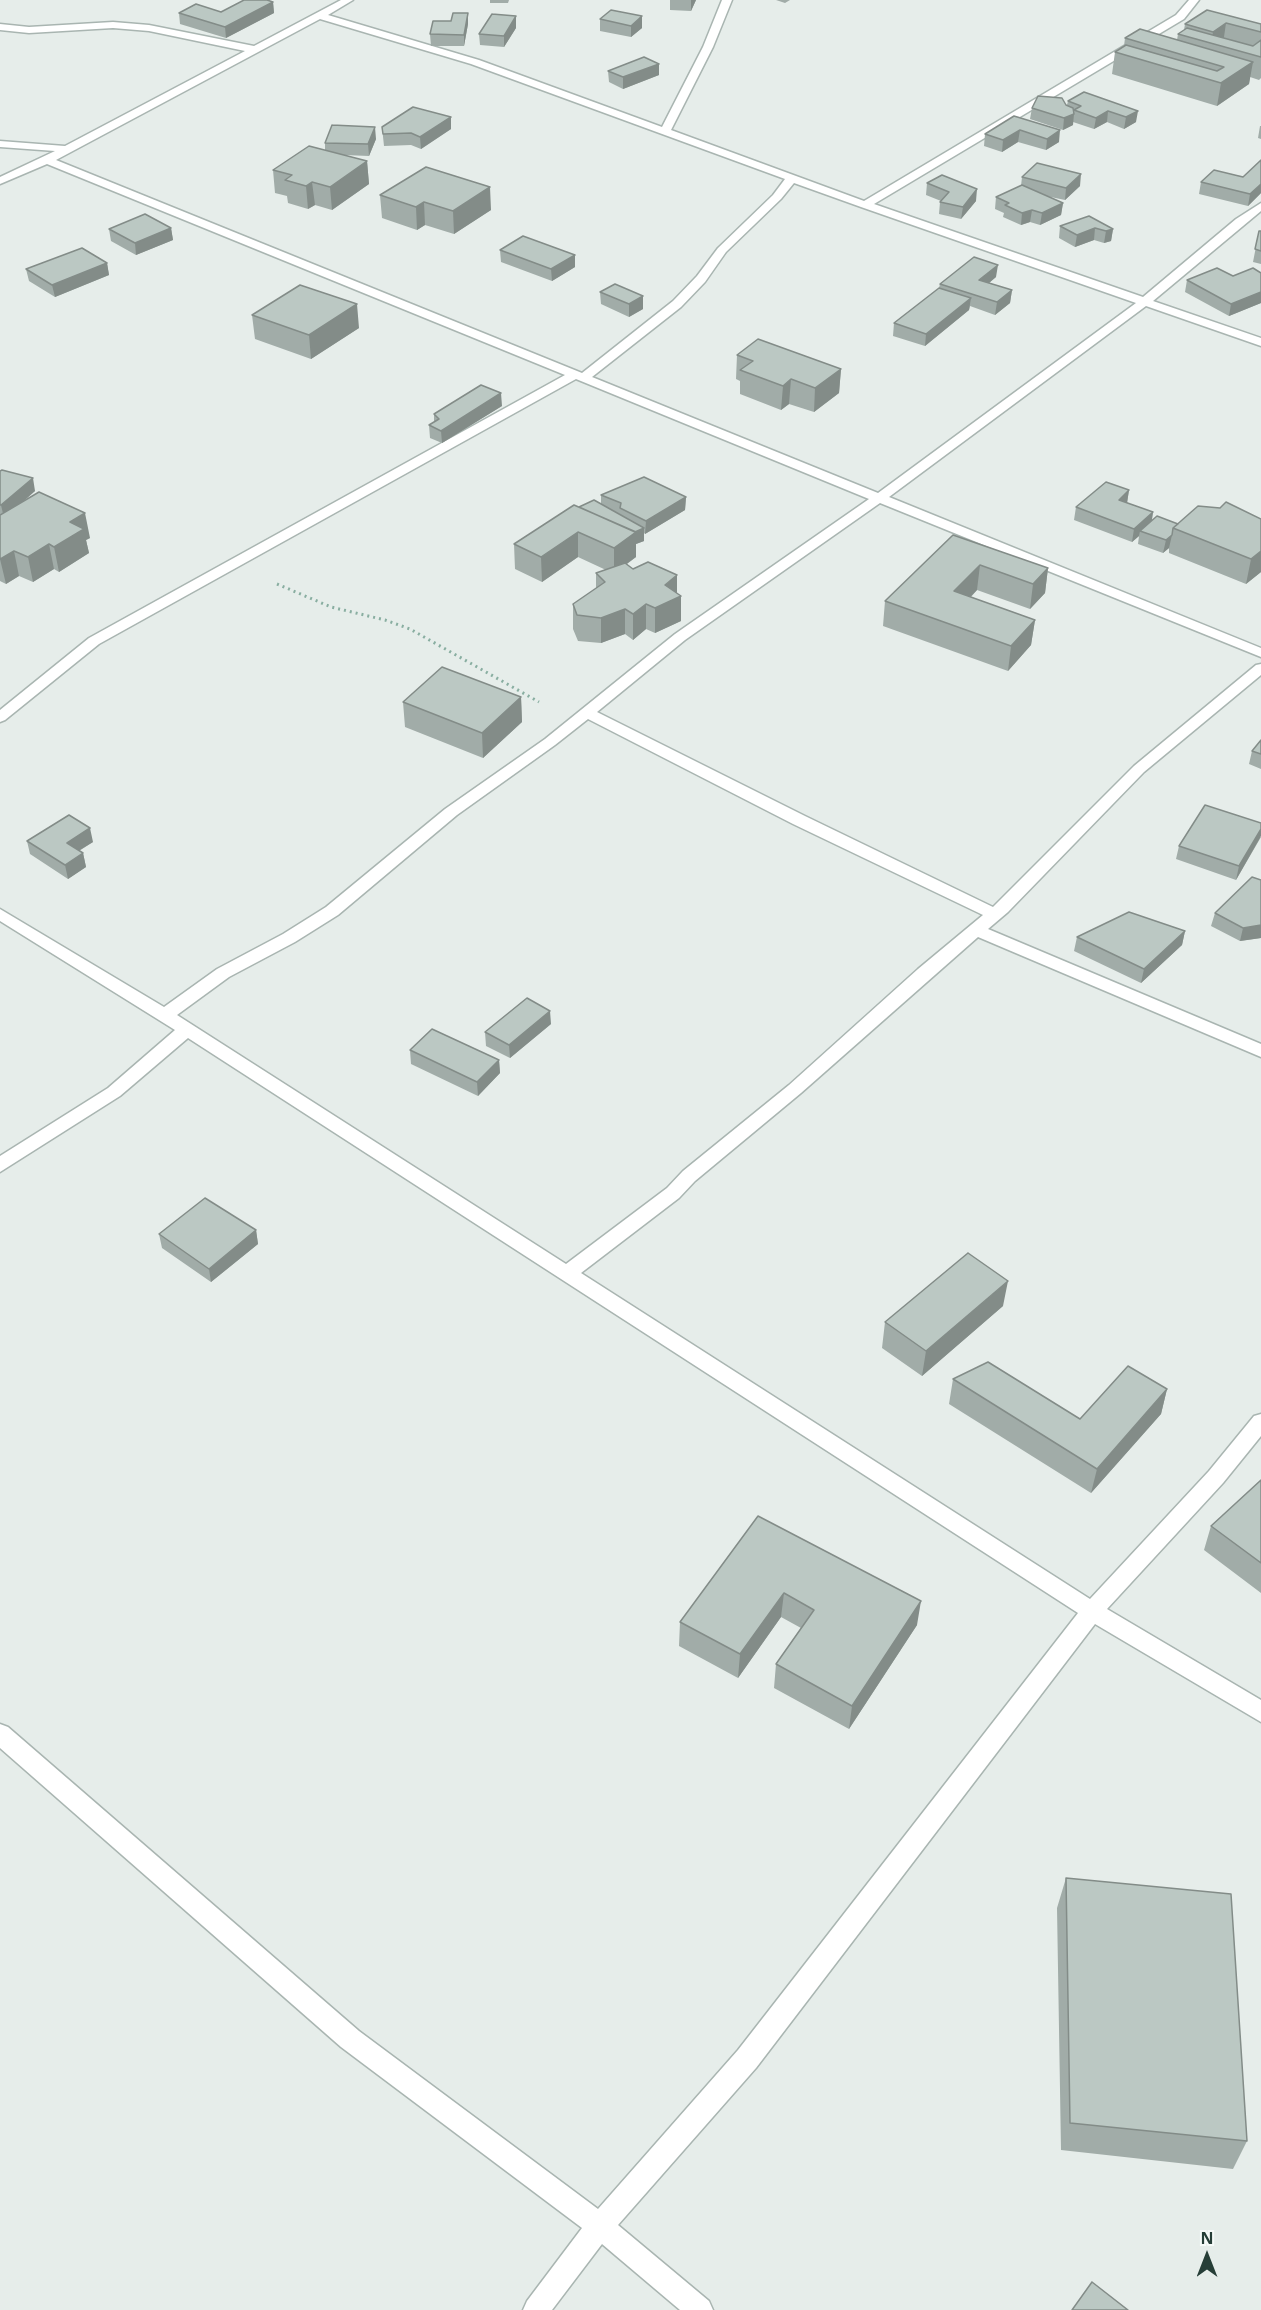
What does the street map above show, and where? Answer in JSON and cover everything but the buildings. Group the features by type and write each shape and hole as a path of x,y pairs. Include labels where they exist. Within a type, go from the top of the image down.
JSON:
{"street":[{"path":"0,181 47,160 348,0"},
{"path":"665,132 708,47 727,0"},
{"path":"865,205 1146,38 1180,16 1194,0"},
{"path":"319,15 475,62 791,179 1261,342"},
{"path":"0,27 29,30 112,25 149,28 253,49"},
{"path":"0,144 65,149"},
{"path":"47,160 1261,653"},
{"path":"0,717 94,640 578,377 677,304 701,279 722,250 777,196 791,179"},
{"path":"165,1015 223,973 289,938 332,910 451,812 580,717 680,637 879,498 1146,301 1240,221 1261,206"},
{"path":"567,1273 673,1193 689,1176 795,1089 924,973 995,914 1139,769 1261,668"},
{"path":"580,717 995,914"},
{"path":"0,914 165,1015 1092,1611 1261,1712"},
{"path":"976,930 1261,1051"},
{"path":"0,1165 114,1092 186,1029"},
{"path":"536,2310 600,2226 747,2059 1092,1611 1216,1477 1261,1422"},
{"path":"0,1734 350,2039 600,2226 700,2310"}],"path":[{"path":"237,562 278,585 331,607 385,620 410,629 458,655 497,680 580,717"}]}
